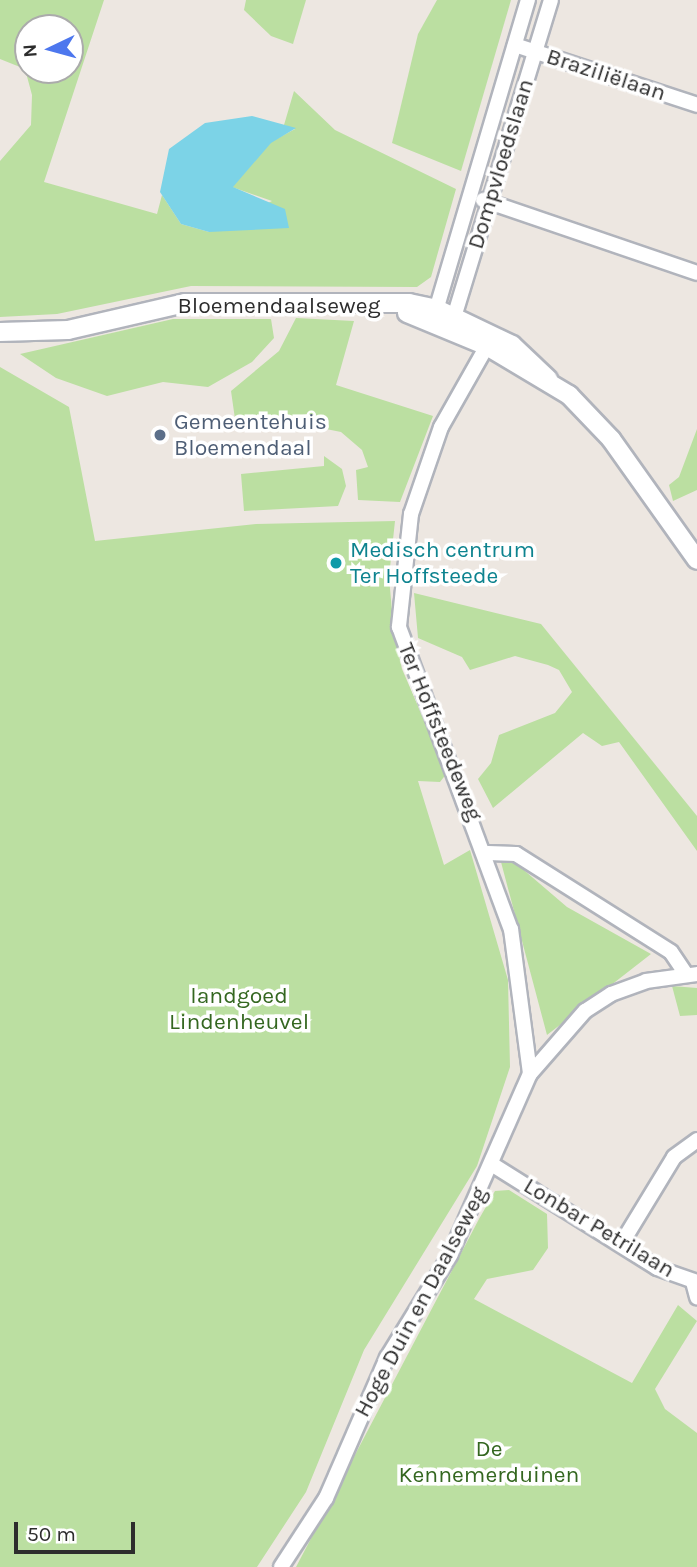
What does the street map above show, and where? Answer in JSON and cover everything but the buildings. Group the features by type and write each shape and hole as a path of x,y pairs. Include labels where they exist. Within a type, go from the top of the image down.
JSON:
{"street":[{"name":"Dompvloedslaan","path":"435,315 528,0"},
{"name":"Dompvloedslaan","path":"453,323 551,0"},
{"name":"Braziliëlaan","path":"515,45 697,105"},
{"path":"470,192 489,203 697,273"},
{"name":"Bloemendaalseweg","path":"0,332 68,330 185,303 393,306 435,315 538,365 548,379 611,439 697,559"},
{"name":"Ter Hoffsteedeweg","path":"490,341 441,427 411,513 399,627 411,671 488,853 524,994 530,1074"},
{"name":"Ter Hoffsteedeweg","path":"488,853 516,854 671,952 691,973 603,1000 530,1074 517,1108"},
{"name":"Hoge Duin en Daalseweg","path":"281,1567 326,1498 387,1358 450,1255 517,1108"},
{"path":"623,1241 674,1157 697,1140"},
{"name":"Lonbar Petrilaan","path":"493,1165 623,1241 657,1268 695,1282 697,1297"}],"green space":[{"path":"0,0 104,0 84,61 84,14 14,14 14,65 0,59"},
{"path":"246,0 306,0 293,44 271,36 244,10"},
{"path":"437,0 511,0 461,171 392,143 418,34"},
{"path":"29,84 76,84 44,182 157,214 162,195 181,224 209,232 272,201 232,187 271,142 295,129 284,125 294,91 335,130 456,189 431,277 417,287 191,286 57,314 0,317 0,161 31,125 32,95"},
{"path":"296,318 354,321 336,385 433,416 400,502 358,500 356,470 368,467 362,450 341,432 316,427 308,414 236,426 231,391 279,351"},
{"path":"173,319 271,319 274,338 252,362 208,387 163,382 107,396 56,378 20,354"},
{"name":"landgoed Lindenheuvel","path":"0,367 69,407 95,541 256,524 395,521 389,577 394,634 402,669 447,773 440,782 418,781 444,865 470,850 508,980 510,1067 477,1166 364,1350 306,1492 257,1567 0,1567"},
{"path":"697,429 697,490 673,501 669,485 679,477"},
{"path":"324,456 342,469 346,486 338,506 244,511 241,474 324,466"},
{"path":"414,593 541,624 697,816 697,851 619,742 602,746 583,733 493,808 478,779 491,763 499,735 555,713 572,692 559,670 548,665 515,656 470,670 462,657 418,638"},
{"path":"497,847 567,907 651,954 547,1035"},
{"path":"672,986 697,988 697,1015 680,1016"},
{"name":"De Kennemerduinen","path":"509,1190 547,1214 548,1248 533,1270 487,1279 474,1299 632,1383 678,1305 697,1321 655,1389 665,1409 697,1433 697,1567 296,1567 479,1219 495,1191"}],"water":[{"path":"252,116 296,128 271,143 233,187 285,209 289,228 209,232 181,224 160,192 169,149 205,123"}],"place":[{"name":"Gemeentehuis Bloemendaal","path":"160,435"},
{"name":"Medisch centrum Ter Hoffsteede","path":"336,563"}]}
